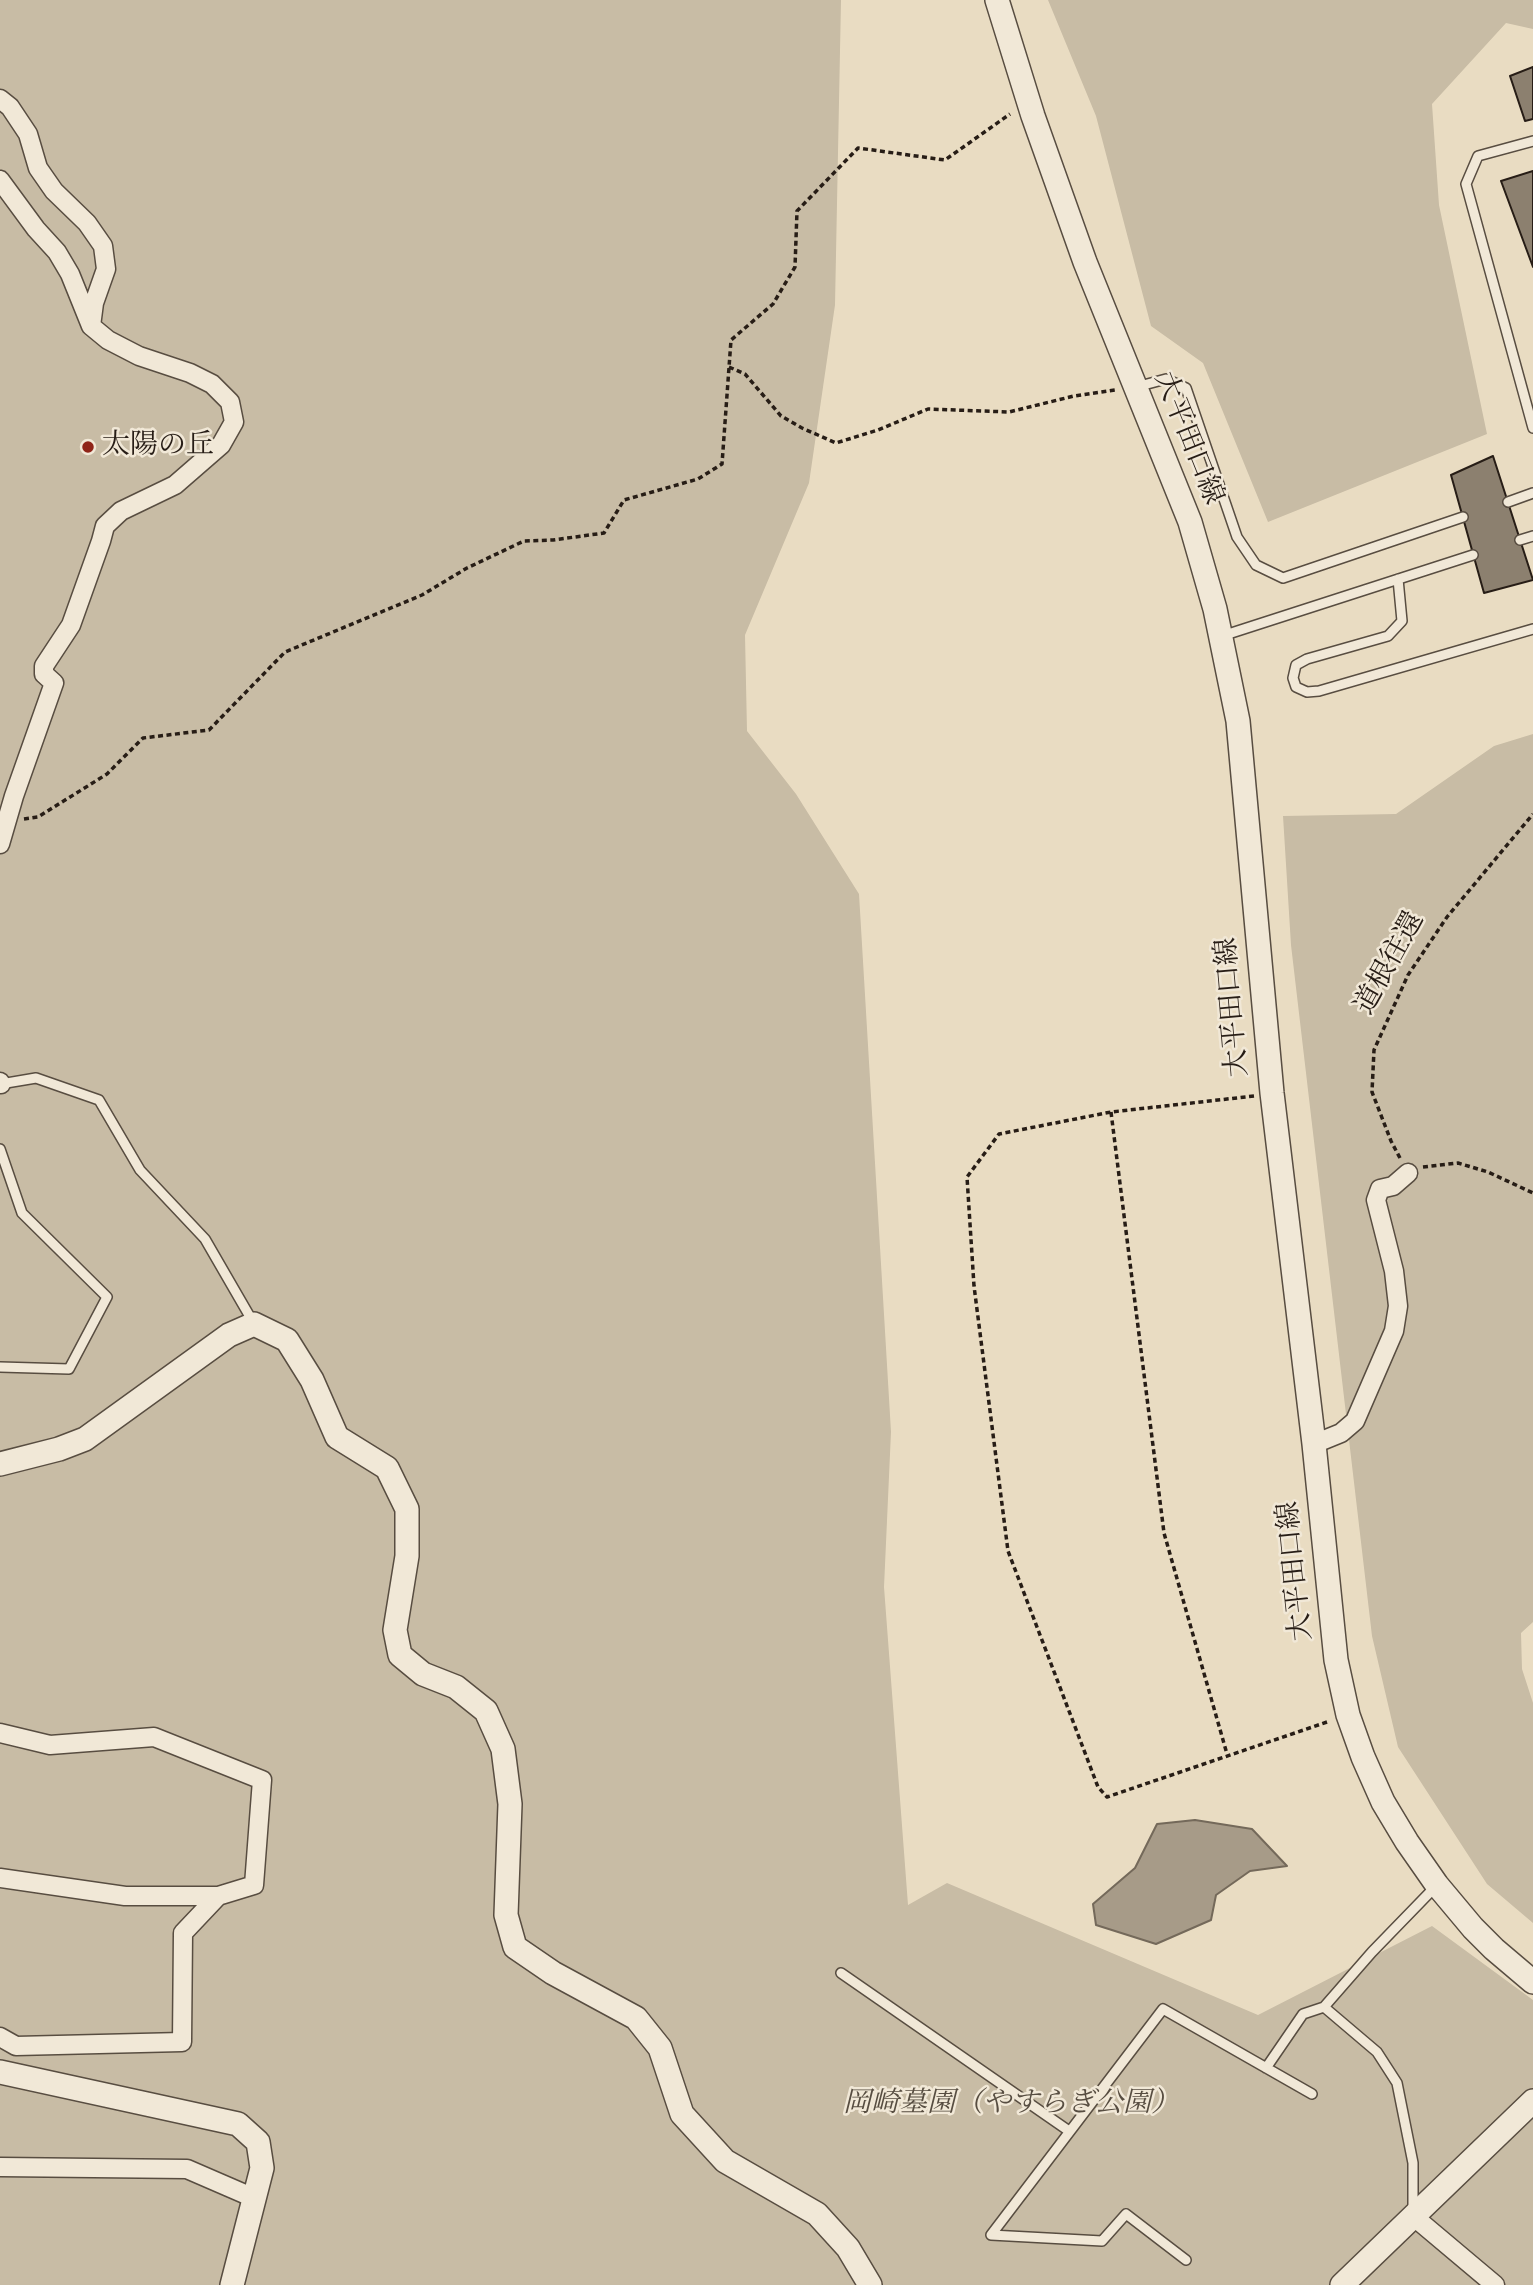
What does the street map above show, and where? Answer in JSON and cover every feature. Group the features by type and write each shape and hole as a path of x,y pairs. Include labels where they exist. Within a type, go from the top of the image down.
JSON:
{"street":[{"name":"大平田口線","path":"997,0 1028,100 1085,262 1190,522 1215,609 1238,721 1272,1093 1314,1444 1336,1660 1348,1714 1383,1802 1407,1842 1437,1885 1494,1949 1533,1982"},
{"path":"0,99 10,107 28,134 38,168 54,191 87,223 103,246 106,269 94,303 91,326"},
{"path":"0,180 71,274 91,326 108,340 139,356 190,373 212,384 230,402 234,422 221,445 175,485 121,511 104,526 71,625 44,666 44,674 54,683 0,844"},
{"path":"1314,1444 1342,1433 1355,1421 1394,1331 1398,1306 1394,1271 1376,1199 1380,1189 1393,1186 1408,1173"},
{"path":"0,1464 60,1449 85,1439 229,1335 254,1324 287,1340 312,1380 337,1437 387,1468 407,1509 407,1556 395,1630 400,1655 423,1674 456,1687 486,1712 503,1749 510,1804 506,1915 515,1947 553,1973 636,2018 660,2048 682,2113 725,2161 817,2214 848,2248 870,2285"},
{"path":"0,1733 50,1745 154,1737 262,1780 254,1885 218,1896 125,1896 0,1878"},
{"path":"0,2037 16,2046 182,2042 183,1933 218,1896"},
{"path":"0,2072 238,2124 258,2142 262,2168 232,2285"},
{"path":"1342,2285 1533,2101"},
{"path":"0,2167 187,2169 254,2198"},
{"path":"1413,2216 1495,2285"}],"lane":[{"path":"1533,141 1478,156 1466,184 1533,428"},
{"path":"1134,388 1166,379 1186,388 1237,537 1256,565 1283,578 1463,517"},
{"path":"1508,502 1533,493"},
{"path":"1520,540 1533,536"},
{"path":"1220,636 1474,555"},
{"path":"1398,579 1402,621 1388,636 1307,659 1296,665 1293,678 1296,687 1307,692 1319,691 1533,629"},
{"path":"0,1084 36,1078 99,1100 140,1170 205,1238 254,1324"},
{"path":"0,1149 22,1213 107,1297 69,1369 0,1367"},
{"path":"1266,2068 1303,2014 1324,2007 1372,1952 1437,1885"},
{"path":"841,1973 1069,2131"},
{"path":"1324,2007 1377,2052 1397,2083 1413,2163 1413,2216"},
{"path":"1186,2260 1126,2214 1102,2241 991,2235 1163,2009 1312,2094"}],"path":[{"path":"6,821 38,817 107,774 143,738 209,730 285,652 422,595 467,568 524,541 604,533 624,500 698,479 722,464 731,340 772,304 794,267 797,211 858,148 945,159 1028,100"},
{"path":"729,367 745,374 781,416 836,443 878,430 928,409 1009,412 1074,396 1134,388"},
{"name":"道根往還","path":"1408,1173 1391,1141 1372,1092 1374,1050 1408,975 1439,928 1533,814"},
{"path":"1272,1093 1111,1112 999,1133 967,1177 974,1286 1008,1551 1098,1787 1107,1797 1348,1714"},
{"path":"1111,1112 1164,1532 1227,1754"},
{"path":"1408,1173 1429,1165 1458,1163 1488,1172 1533,1193"}],"green space":[{"name":"岡崎墓園（やすらぎ公園）","path":"0,0 841,0 835,305 809,483 745,635 747,731 796,794 859,894 891,1432 884,1587 908,1905 947,1883 1258,2015 1432,1926 1533,2000 1533,2285 0,2285"},
{"path":"1048,0 1533,0 1533,29 1506,23 1432,104 1439,205 1487,434 1268,522 1203,363 1151,326 1096,116"},
{"path":"1533,734 1533,1622 1521,1633 1522,1669 1533,1703 1533,1923 1487,1884 1398,1747 1372,1636 1291,945 1283,816 1396,814 1494,746"}],"shaded area":[{"path":"1195,1820 1252,1829 1287,1866 1250,1871 1216,1895 1211,1920 1156,1944 1096,1925 1093,1904 1135,1868 1157,1824"}],"building":[{"path":"1533,67 1533,119 1525,121 1510,76"},
{"path":"1533,171 1533,267 1501,181"},
{"path":"1493,456 1533,580 1484,593 1451,475"}],"place":[{"name":"太陽の丘","path":"88,447"}]}
